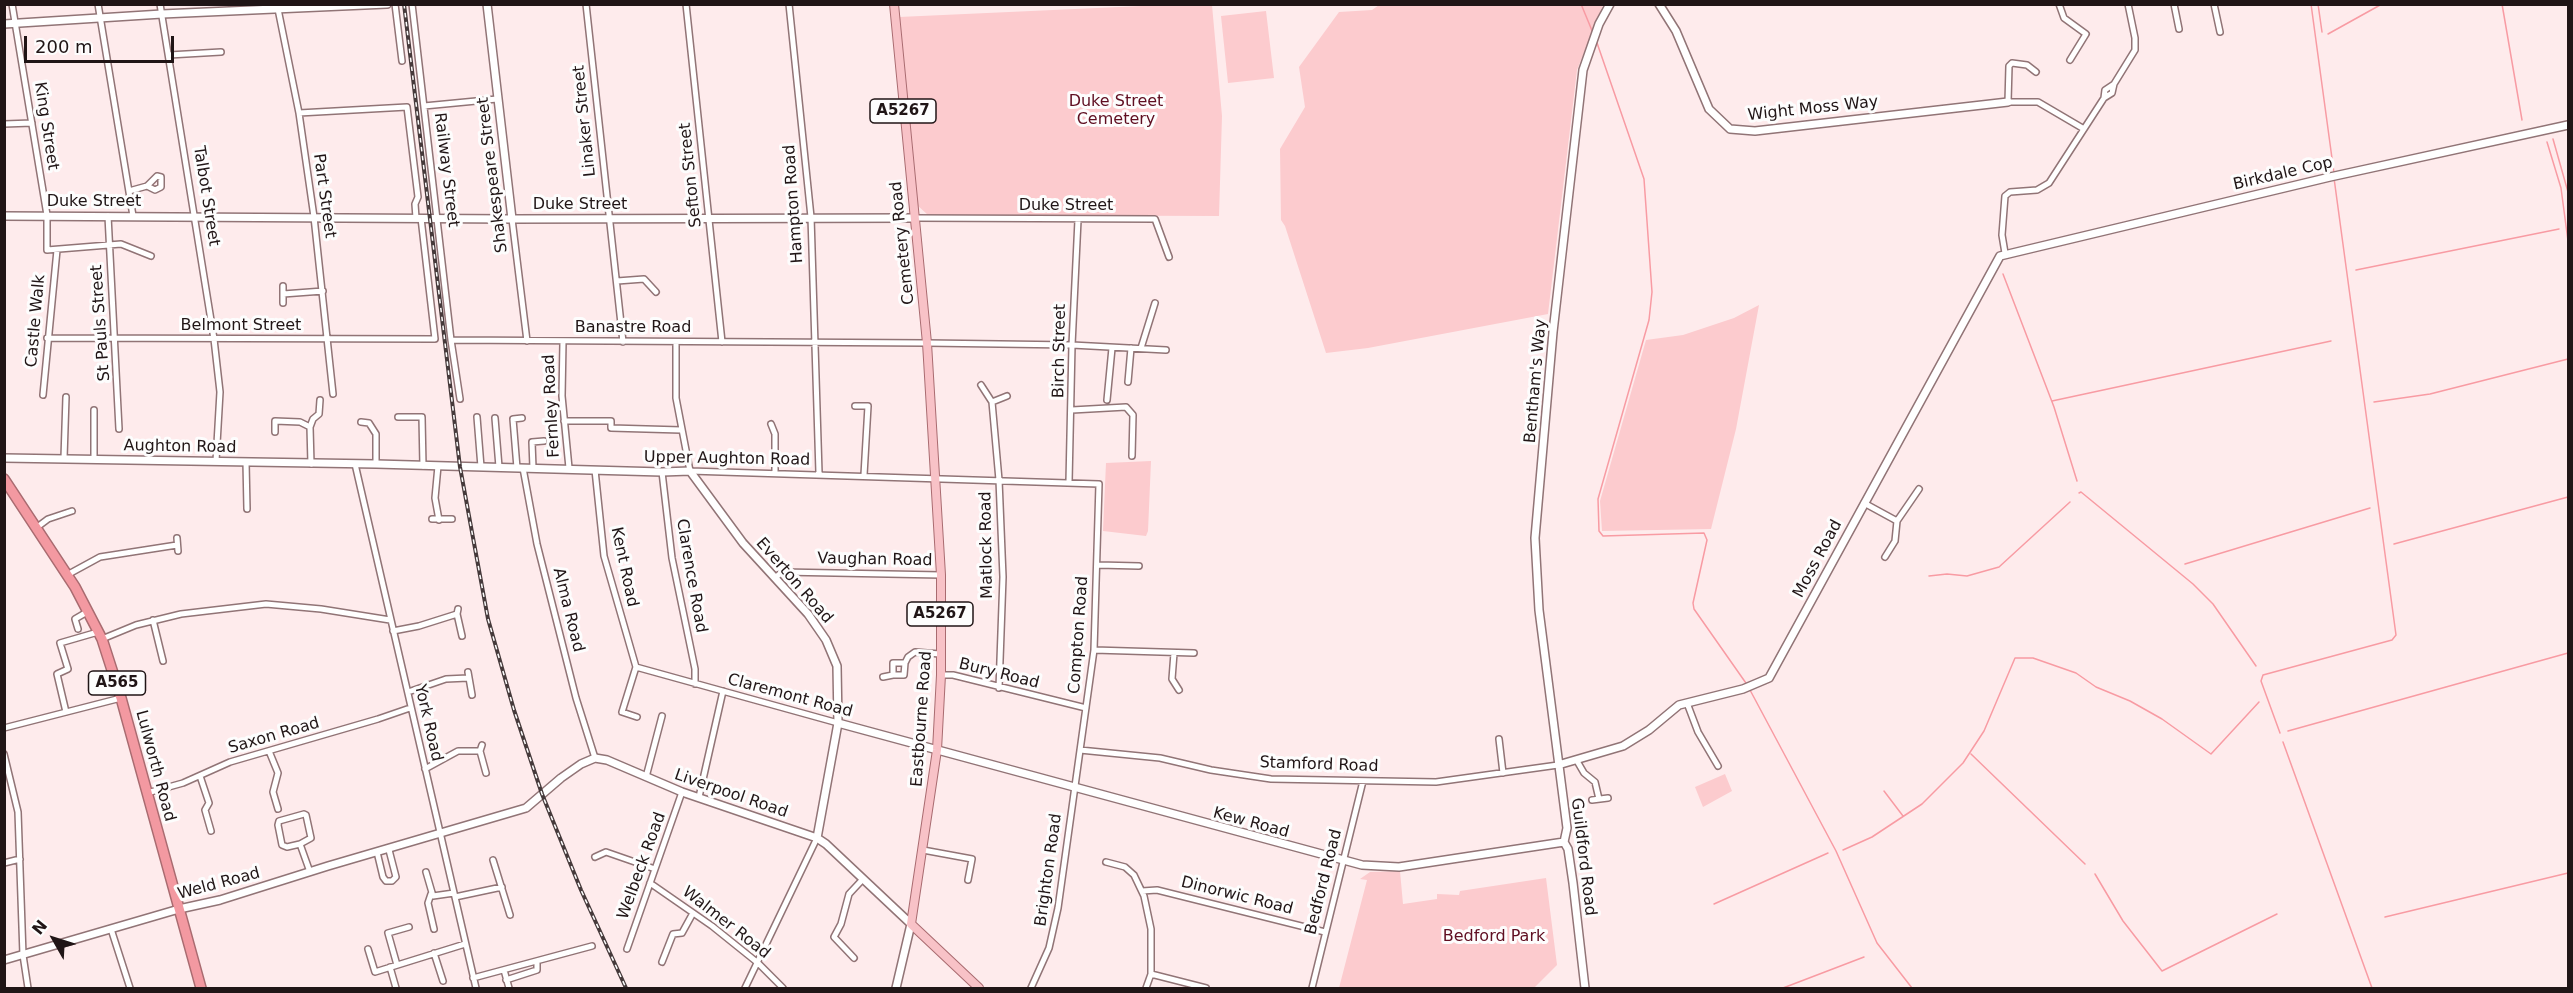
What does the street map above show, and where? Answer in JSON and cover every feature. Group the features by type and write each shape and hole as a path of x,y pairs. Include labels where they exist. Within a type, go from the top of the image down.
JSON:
{"highway":[{"name":"Lulworth Road","path":"4,479 67,575 100,635 122,698 179,909"},
{"name":"A565","path":"179,909 201,988"}],"main road":[{"name":"Cemetery Road","path":"894,4 927,342 936,478"},
{"name":"Eastbourne Road","path":"911,924 937,750 941,675 941,575 936,478"},
{"name":"Liverpool Road","path":"911,924 978,988"}],"street":[{"name":"King Street","path":"12,4 47,215 46,250 57,250"},
{"path":"98,4 114,89 133,216"},
{"name":"Talbot Street","path":"160,4 214,339 220,392 216,461"},
{"path":"4,24 278,6 387,4"},
{"path":"395,4 402,61"},
{"name":"Railway Street","path":"412,4 451,340 460,399"},
{"name":"Shakespeare Street","path":"487,4 527,341"},
{"name":"Linaker Street","path":"586,4 623,342"},
{"name":"Sefton Street","path":"686,4 722,342"},
{"name":"Hampton Road","path":"789,4 811,217 819,473"},
{"name":"Bentham's Way","path":"1558,765 1539,610 1535,538 1553,332 1583,70 1596,32 1610,4"},
{"name":"Wight Moss Way","path":"1659,4 1676,31 1709,109 1730,129 1762,130 2008,102"},
{"path":"2059,4 2064,18 2086,34 2070,60"},
{"path":"2005,253 2002,235 2005,196 2010,192 2041,189 2049,183 2104,98 2105,90 2114,84 2135,50 2135,38 2128,4"},
{"path":"2174,4 2179,29"},
{"path":"2214,4 2220,32"},
{"name":"Part Street","path":"278,6 299,113 314,218 329,339 333,394"},
{"path":"169,55 221,52"},
{"path":"2036,72 2027,65 2012,63 2009,66 2008,102 2038,102 2084,129"},
{"path":"424,106 497,99"},
{"path":"299,113 407,107 418,197 415,204 419,218"},
{"path":"4,124 32,123"},
{"name":"Birkdale Cop","path":"2005,253 2568,125"},
{"path":"129,190 147,186"},
{"name":"Duke Street","path":"4,216 1155,219 1169,257"},
{"name":"St Pauls Street","path":"108,216 119,429"},
{"name":"Belmont Street","path":"47,338 435,339 419,218"},
{"name":"Birch Street","path":"1069,482 1078,220"},
{"path":"57,250 121,244 151,256"},
{"name":"Castle Walk","path":"43,395 57,250"},
{"name":"Moss Road","path":"1558,765 1623,746 1649,730 1679,705 1744,689 1769,678 1996,261 2005,253"},
{"path":"616,281 644,279 656,292"},
{"path":"283,286 283,303"},
{"path":"283,294 323,291"},
{"path":"1141,348 1155,303"},
{"name":"Banastre Road","path":"451,340 927,342 1072,345 1166,350"},
{"name":"Fernley Road","path":"563,342 564,421 569,468"},
{"path":"676,342 676,398 690,471"},
{"path":"1107,400 1112,348"},
{"path":"1128,382 1131,348"},
{"path":"981,385 992,402 1007,396"},
{"path":"64,458 66,396"},
{"path":"311,464 310,427 313,419 320,414 320,400"},
{"name":"Matlock Road","path":"992,402 999,480 1003,576 999,688"},
{"path":"855,406 868,406 864,475"},
{"path":"1072,410 1126,407 1133,415 1132,456"},
{"path":"94,410 94,459"},
{"path":"398,417 422,417 423,466"},
{"path":"477,417 482,467"},
{"path":"495,418 499,467"},
{"name":"Alma Road","path":"522,418 513,419 520,468 576,698 596,758"},
{"path":"275,432 275,421 300,422 310,427"},
{"path":"564,421 611,421 611,428 681,430"},
{"path":"361,423 369,423 376,434 375,464"},
{"path":"771,424 775,434 775,472"},
{"path":"533,468 532,442 544,441"},
{"name":"Aughton Road","path":"4,458 355,464"},
{"path":"246,462 247,510"},
{"name":"Upper Aughton Road","path":"355,464 662,472 819,473 1099,484"},
{"name":"York Road","path":"355,464 476,988"},
{"path":"438,466 435,498 436,520 452,519"},
{"name":"Kent Road","path":"595,470 604,556 636,667"},
{"name":"Everton Road","path":"690,471 737,535 808,614 826,640 837,666 838,723 817,838"},
{"name":"Clarence Road","path":"662,472 672,558 695,669 695,684"},
{"name":"Compton Road","path":"1074,788 1094,650 1099,484"},
{"path":"1885,557 1895,541 1897,520 1919,489"},
{"path":"1864,503 1897,520"},
{"path":"36,528 48,519 72,511"},
{"path":"67,575 100,557 177,545"},
{"path":"1098,565 1139,566"},
{"name":"Vaughan Road","path":"775,578 782,572 941,575"},
{"path":"66,712 57,674 68,669 60,643 192,612 266,604 321,609 390,620"},
{"path":"393,631 419,626 458,611 462,636"},
{"path":"78,629 75,619 87,612"},
{"path":"153,620 163,661"},
{"path":"1094,650 1194,653"},
{"path":"883,676 904,675 905,663 908,657 915,652 940,654"},
{"path":"1174,653 1171,672 1178,687 1184,680"},
{"path":"892,675 893,663 905,663"},
{"path":"636,667 622,712 637,717"},
{"name":"Claremont Road","path":"636,667 937,750"},
{"path":"408,692 446,679 468,675 472,695"},
{"name":"Bury Road","path":"941,675 953,675 1086,708"},
{"path":"699,797 723,692"},
{"path":"4,728 122,698"},
{"path":"1687,703 1698,732 1718,766"},
{"name":"Saxon Road","path":"147,794 200,776 230,762 410,708"},
{"path":"646,777 663,716"},
{"path":"1499,739 1503,773"},
{"path":"425,769 458,751 481,748 486,773"},
{"path":"269,750 278,773 273,792 278,809"},
{"name":"Kew Road","path":"937,750 1343,862 1399,867 1564,842"},
{"name":"Stamford Road","path":"1080,750 1160,758 1211,770 1270,779 1437,782 1558,765"},
{"path":"1492,753 1501,752"},
{"path":"4,754 18,812 23,955 28,988"},
{"path":"440,834 526,808 561,778 581,764 596,758"},
{"name":"Liverpool Road","path":"596,758 607,759 682,792 817,838 911,924"},
{"path":"1577,761 1582,770 1595,782 1596,800 1608,798"},
{"name":"Guildford Road","path":"1558,765 1567,828 1564,842 1568,849 1574,883 1585,988"},
{"path":"200,776 209,802 205,810 211,831"},
{"name":"Bedford Road","path":"1312,988 1363,781"},
{"name":"Brighton Road","path":"1031,988 1049,948 1056,920 1074,788"},
{"path":"4,795 14,792"},
{"name":"Welbeck Road","path":"627,949 682,792"},
{"path":"306,815 311,838 300,844 287,847 282,844 279,822 306,815"},
{"name":"Weld Road","path":"4,960 179,909 223,899 440,834"},
{"path":"745,988 817,838"},
{"path":"300,844 310,872"},
{"path":"377,852 383,877 386,881 392,881 396,877 389,850"},
{"path":"923,850 972,859 968,880"},
{"path":"595,857 606,852 655,869"},
{"path":"4,863 20,859"},
{"path":"493,860 510,915"},
{"path":"1106,862 1125,867 1134,874 1142,891 1151,929 1151,974 1146,988"},
{"path":"426,872 430,894 428,903 434,929"},
{"path":"854,958 834,937 841,924 847,899 863,879"},
{"name":"Walmer Road","path":"650,883 758,963 783,988"},
{"path":"430,894 437,897 502,887"},
{"name":"Dinorwic Road","path":"1142,891 1157,890 1325,932"},
{"path":"662,962 673,934 682,933 693,913"},
{"path":"896,988 911,924"},
{"path":"397,965 388,933 409,927"},
{"path":"111,929 130,988"},
{"path":"368,948 375,972 465,944"},
{"path":"473,978 592,946"},
{"path":"434,953 442,981"},
{"path":"506,980 535,972 538,968 537,961"},
{"path":"390,967 396,988"},
{"path":"504,970 509,988"},
{"path":"1151,974 1206,988"}],"green space":[{"name":"Duke Street Cemetery","path":"1163,5 1212,5 1222,116 1219,216 928,215 917,205 899,17"},
{"path":"1379,5 1603,5 1577,70 1548,314 1368,348 1326,353 1285,226 1281,220 1280,149 1305,107 1299,67 1339,12 1372,10"},
{"path":"1266,11 1274,78 1228,83 1221,16"},
{"path":"1759,305 1736,429 1711,529 1602,531 1600,501 1646,340 1683,335 1734,318"},
{"path":"1151,461 1146,536 1103,531 1106,463"},
{"path":"1725,774 1732,791 1703,807 1695,787"},
{"name":"Bedford Park","path":"1400,871 1403,904 1437,899 1437,894 1459,895 1460,891 1546,878 1557,965 1534,988 1339,988 1367,880 1360,879 1370,872"}],"waterway":[{"path":"1581,4 1593,33"},
{"path":"2311,4 2334,173"},
{"path":"2318,4 2322,32"},
{"path":"2328,34 2382,4"},
{"path":"2502,4 2522,120"},
{"path":"1596,40 1644,179 1652,292 1649,320 1598,499 1599,531 1603,536 1704,533 1707,540 1693,603 1694,609 1748,686"},
{"path":"2553,139 2568,192"},
{"path":"2547,142 2561,188 2568,241"},
{"path":"2280,733 2261,681 2263,675 2392,640 2396,635 2334,178"},
{"path":"2356,270 2559,229"},
{"path":"2003,274 2054,407 2077,481"},
{"path":"2052,401 2331,341"},
{"path":"2374,402 2430,394 2568,359"},
{"path":"2079,493 2081,492 2193,584 2213,604 2256,666"},
{"path":"2394,544 2568,497"},
{"path":"1929,576 1947,574 1967,576 1999,567 2070,502"},
{"path":"2185,564 2370,508"},
{"path":"2288,731 2568,653"},
{"path":"1843,850 1872,837 1922,804 1963,763 1984,731 2015,658 2033,658 2076,673 2096,687 2130,701 2162,719 2211,754 2259,702"},
{"path":"1750,690 1836,851 1877,943 1912,988"},
{"path":"2283,742 2372,988"},
{"path":"1971,754 2085,864"},
{"path":"1884,791 1903,816"},
{"path":"1714,904 1828,853"},
{"path":"2385,917 2568,873"},
{"path":"2095,874 2123,921 2162,971 2277,914"},
{"path":"1783,988 1864,957"}],"railway":[{"path":"404,4 460,467 488,619 514,710 542,794 581,890 626,988"}]}
